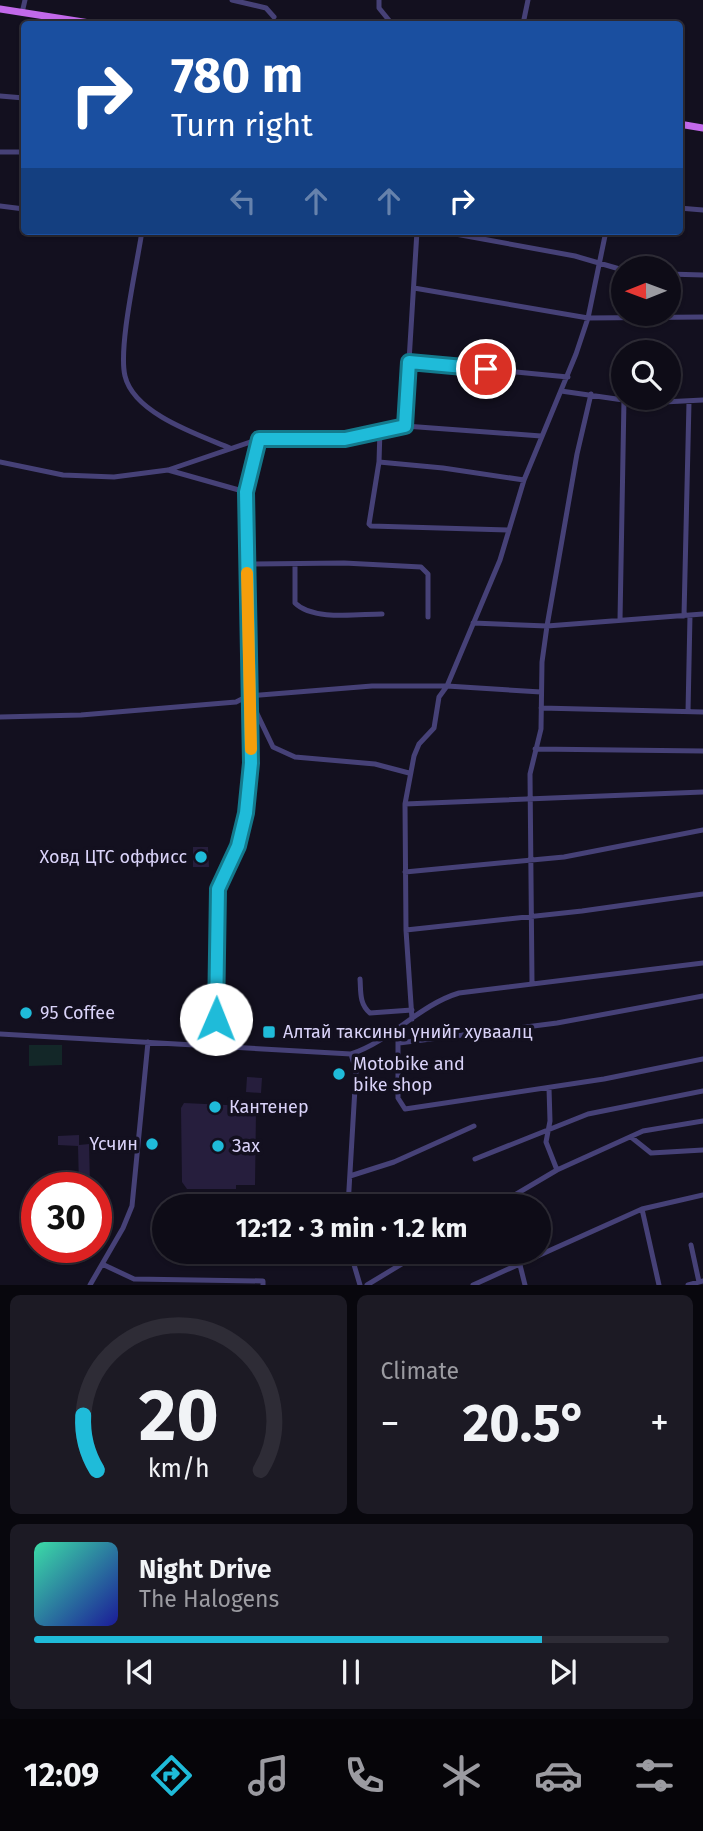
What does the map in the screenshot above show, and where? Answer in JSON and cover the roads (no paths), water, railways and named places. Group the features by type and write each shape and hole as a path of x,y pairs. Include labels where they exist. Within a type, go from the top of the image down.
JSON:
{"main road":[{"path":"0,9 76,21"},
{"path":"683,125 703,128"}],"street":[{"path":"22,13 25,0"},
{"path":"232,0 266,8 274,17"},
{"path":"379,0 379,8 390,21"},
{"path":"524,21 528,0"},
{"path":"0,96 21,98"},
{"path":"0,152 21,152"},
{"path":"0,206 21,209"},
{"path":"683,208 703,210"},
{"path":"141,235 123,355 125,378 147,405 174,425 230,448"},
{"path":"405,426 417,235"},
{"path":"460,235 611,266"},
{"path":"412,1019 405,872 405,804 410,773 419,744 434,728 439,696 447,686 500,560 524,480 568,377 588,318 605,235"},
{"path":"681,274 703,275"},
{"path":"414,288 588,318 703,317"},
{"path":"409,362 568,377"},
{"path":"561,391 611,397"},
{"path":"532,983 530,774 541,729 541,692 547,626 591,394"},
{"path":"681,402 703,400"},
{"path":"688,712 689,402"},
{"path":"621,620 624,410"},
{"path":"0,462 86,477 168,470 259,439 345,439 405,426 541,436"},
{"path":"380,430 379,462 369,524 508,530"},
{"path":"215,1047 218,889 238,846 246,813 251,763 246,492 259,439"},
{"path":"379,462 524,480"},
{"path":"168,470 246,492"},
{"path":"247,564 421,567 428,574 428,617"},
{"path":"295,564 295,603 300,608 325,613 382,614"},
{"path":"473,623 547,626 703,614"},
{"path":"0,717 107,713 236,702 248,696 372,686 447,686 541,692"},
{"path":"248,696 273,747 295,757 375,764 410,773"},
{"path":"541,708 703,712"},
{"path":"535,749 703,751"},
{"path":"405,804 703,792"},
{"path":"405,872 564,858 703,830"},
{"path":"406,930 532,917 703,894"},
{"path":"0,1034 351,1055 372,1046 453,995 703,963"},
{"path":"360,979 364,1009 370,1013 412,1010"},
{"path":"399,1043 557,1023 703,996"},
{"path":"398,1028 398,1098 405,1109 549,1088 703,1059"},
{"path":"90,1285 132,1206 148,1042"},
{"path":"349,1194 356,1072 351,1055"},
{"path":"549,1088 550,1121 546,1142 557,1170"},
{"path":"475,1159 547,1133 588,1114 703,1091"},
{"path":"516,1194 557,1170 643,1131 703,1121"},
{"path":"350,1176 394,1162 474,1126"},
{"path":"631,1137 651,1153 703,1150"},
{"path":"476,1284 520,1265 562,1242 642,1209 703,1195"},
{"path":"642,1209 659,1285"},
{"path":"688,1285 701,1282 691,1245"},
{"path":"102,1264 134,1279 263,1281 263,1285"},
{"path":"353,1264 360,1285"},
{"path":"367,1285 402,1264"},
{"path":"520,1265 525,1285"}],"place":[{"name":"Ховд ЦТС оффисс","path":"201,857"},
{"name":"95 Coffee","path":"26,1013"},
{"name":"Алтай таксины үнийг хуваалц","path":"269,1032"},
{"name":"Motobike and bike shop","path":"339,1074"},
{"name":"Кантенер","path":"215,1107"},
{"name":"Үсчин","path":"152,1144"},
{"name":"Зах","path":"218,1146"}]}
